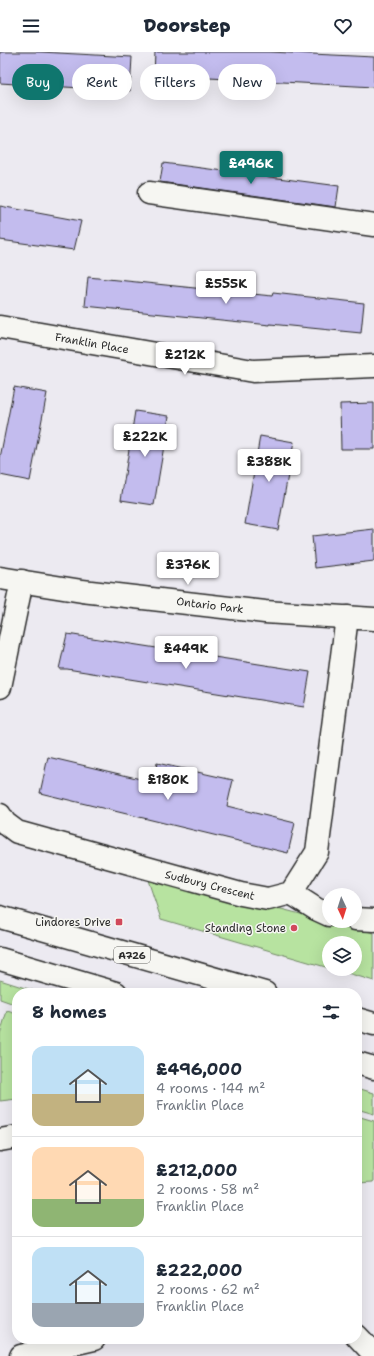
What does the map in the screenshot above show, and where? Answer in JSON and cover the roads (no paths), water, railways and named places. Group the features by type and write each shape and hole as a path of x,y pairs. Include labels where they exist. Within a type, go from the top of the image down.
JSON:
{"main road":[{"path":"149,193 374,225"},
{"name":"Franklin Place","path":"0,327 253,371 374,366"},
{"name":"Ontario Park","path":"0,578 82,591 265,612 374,619"},
{"path":"0,687 22,581"},
{"path":"322,912 291,892 317,852 347,617"},
{"name":"Sudbury Crescent","path":"0,815 5,823 17,832 241,894 268,899 291,892"},
{"name":"A726","path":"0,917 247,988"},
{"path":"362,919 374,920"},
{"path":"0,959 99,988"},
{"path":"362,1021 374,1024"},
{"path":"362,1064 374,1068"},
{"path":"0,1140 12,1137"},
{"path":"362,1341 374,1354"},
{"path":"21,1356 73,1344"}],"place":[{"name":"Lindores Drive","path":"119,922"},
{"name":"Standing Stone","path":"294,928"}]}
